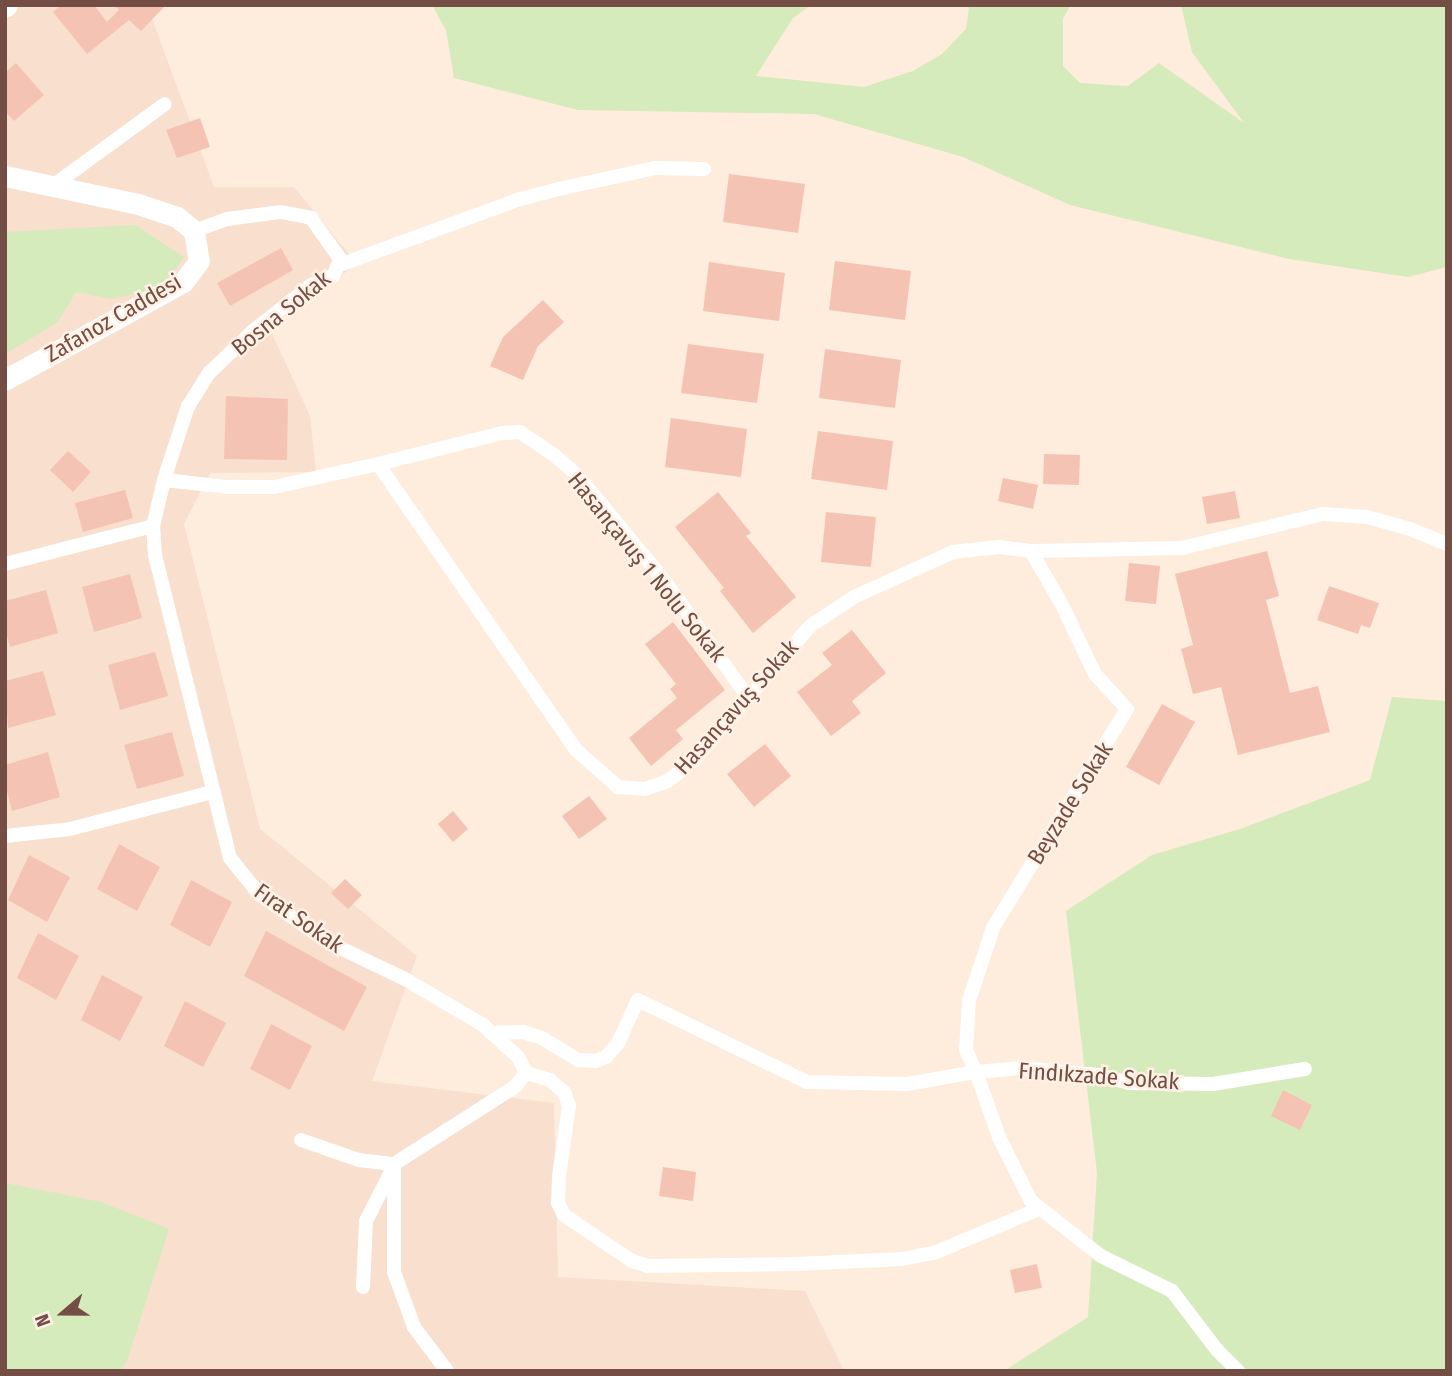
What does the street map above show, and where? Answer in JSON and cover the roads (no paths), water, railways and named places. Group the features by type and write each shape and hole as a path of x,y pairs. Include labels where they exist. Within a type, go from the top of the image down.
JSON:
{"street":[{"path":"54,186 165,104"},
{"path":"337,266 517,200 554,190 655,168 704,169"},
{"path":"5,176 138,204 177,217 194,231"},
{"name":"Bosna Sokak","path":"164,480 188,406 209,373 254,330 310,286 333,276 341,260 311,218 281,212 227,219 194,231"},
{"name":"Zafanoz Caddesi","path":"5,380 183,282 199,261 194,231"},
{"name":"Hasançavuş 1 Nolu Sokak","path":"377,464 502,433 520,432 553,454 578,477 667,584 748,697"},
{"path":"164,480 227,487 274,487 377,464"},
{"name":"Hasançavuş Sokak","path":"377,464 576,750 618,787 645,789 668,781 694,760 810,626 856,596 953,552 999,547 1031,551 1182,548 1323,514 1367,517 1410,529 1447,544"},
{"name":"Fırat Sokak","path":"164,480 153,526 155,555 230,858 260,895 328,942 405,979 491,1033 518,1057 526,1073"},
{"path":"5,565 153,526"},
{"name":"Beyzade Sokak","path":"975,1072 966,1050 969,1000 993,928 1127,709 1095,674 1062,605 1031,551"},
{"path":"5,836 70,830 212,792"},
{"name":"Fındıkzade Sokak","path":"491,1033 523,1032 542,1038 578,1060 596,1061 606,1056 618,1043 638,1000 807,1082 907,1084 975,1072 1021,1069 1098,1075 1129,1083 1213,1084 1305,1069"},
{"path":"975,1072 999,1137 1031,1201 1101,1256 1172,1291 1217,1350 1238,1371"},
{"path":"363,1287 366,1221 394,1164 516,1086 526,1073 550,1080 564,1092 569,1106 559,1176 558,1203 564,1215 632,1261 648,1266 797,1264 902,1259 934,1253 1039,1209"},
{"path":"301,1140 359,1160 394,1164"},
{"path":"394,1164 394,1272 414,1326 447,1371"}]}
